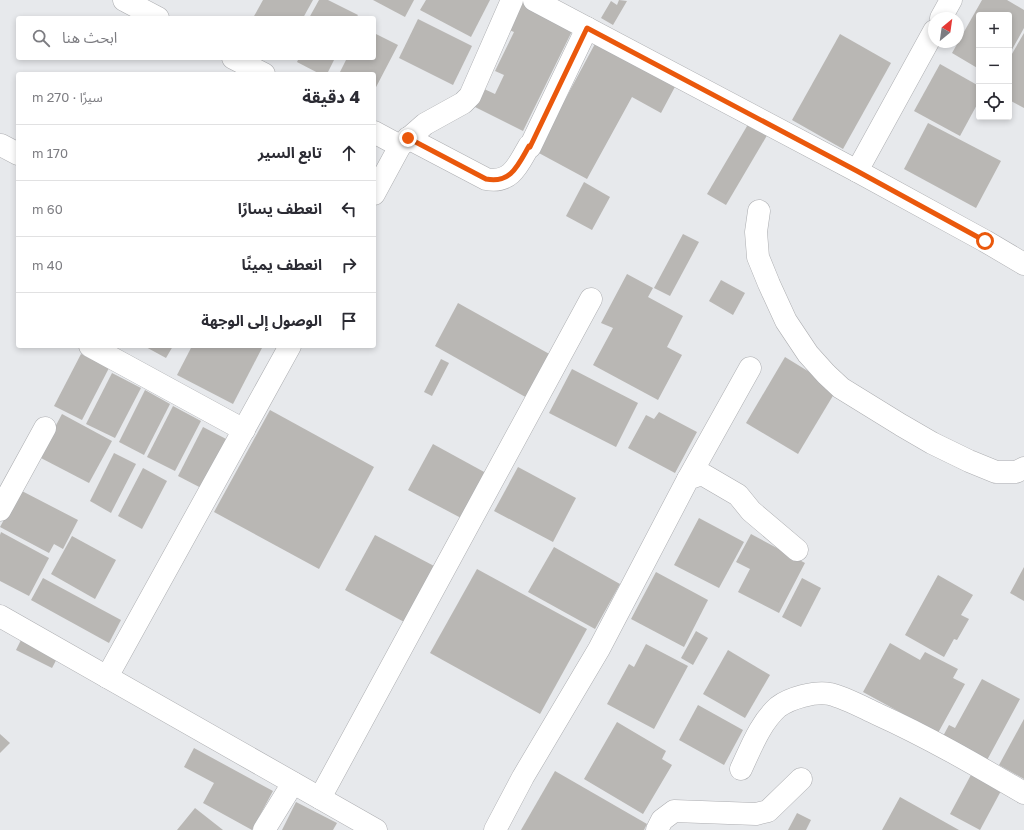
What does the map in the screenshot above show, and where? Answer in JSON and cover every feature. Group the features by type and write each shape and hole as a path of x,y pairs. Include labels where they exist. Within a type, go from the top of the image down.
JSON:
{"street":[{"path":"124,0 154,16"},
{"path":"376,191 404,142 425,124 462,103 470,96 512,0"},
{"path":"534,0 857,171 1024,264"},
{"path":"944,12 951,0"},
{"path":"376,133 404,142 486,179 493,180 504,178 513,172 529,146 530,147 587,28"},
{"path":"857,171 928,43"},
{"path":"237,60 260,72"},
{"path":"759,211 756,232 758,257 769,284 786,321 808,354 826,374 841,388 896,422 932,443 969,461 996,472 1016,472 1024,468"},
{"path":"320,798 591,300"},
{"path":"94,348 244,430"},
{"path":"107,677 289,348"},
{"path":"495,830 523,777 599,649 688,479 750,368"},
{"path":"0,510 45,428"},
{"path":"688,479 702,474 738,495 751,511 798,550"},
{"path":"0,616 376,830"},
{"path":"741,769 765,722 778,707 802,696 817,693 830,694 902,725 946,748 1024,793"},
{"path":"657,830 662,820 674,812 756,814 768,811 801,779"},
{"path":"264,830 293,783"}],"building":[{"path":"263,0 313,0 304,16 254,16"},
{"path":"319,0 328,0 358,15 357,16 310,16"},
{"path":"373,0 414,0 405,17"},
{"path":"426,0 490,0 471,37 420,10"},
{"path":"524,0 575,25 523,131 473,106 482,88 495,94 504,75 495,71 514,32 509,30"},
{"path":"619,0 627,1 613,25 601,18 611,1 617,5"},
{"path":"982,0 1007,0 1024,10 1024,28 1012,50 1012,12 976,12 976,67 952,53 955,48 964,48 964,32"},
{"path":"418,19 472,46 453,85 399,58"},
{"path":"1024,33 1024,108 1012,102 1012,54"},
{"path":"376,34 398,45 376,87 376,72 340,72 346,60 376,60"},
{"path":"840,34 891,63 843,149 792,120"},
{"path":"597,40 677,83 661,113 632,97 587,179 537,152"},
{"path":"298,60 334,60 328,72 316,72 297,62"},
{"path":"940,64 976,84 976,107 960,136 914,111"},
{"path":"750,121 769,132 726,205 707,194"},
{"path":"928,123 1001,161 976,208 904,169"},
{"path":"584,182 610,197 592,230 566,216"},
{"path":"683,234 699,242 670,296 654,288"},
{"path":"627,274 653,288 648,297 683,316 667,347 682,355 658,400 593,365 613,328 601,323"},
{"path":"721,280 745,293 733,315 709,301"},
{"path":"458,303 553,356 529,399 435,346"},
{"path":"148,348 172,348 166,358"},
{"path":"191,348 262,348 233,404 177,375"},
{"path":"81,354 109,368 82,420 54,406"},
{"path":"785,357 837,389 798,454 746,423"},
{"path":"441,359 449,363 432,396 424,392"},
{"path":"572,369 638,403 616,447 549,413"},
{"path":"112,373 141,388 115,438 86,424"},
{"path":"145,390 170,404 144,455 119,442"},
{"path":"173,406 201,421 175,471 147,457"},
{"path":"270,410 374,467 319,569 214,512"},
{"path":"659,412 697,432 675,473 628,448 646,415 654,419"},
{"path":"62,414 112,441 89,483 39,457"},
{"path":"203,427 230,441 205,490 178,476"},
{"path":"433,444 486,473 461,518 408,490"},
{"path":"114,453 136,464 111,513 90,501"},
{"path":"518,467 576,498 553,542 494,511"},
{"path":"143,468 167,481 142,529 118,516"},
{"path":"20,490 78,520 63,549 54,544 49,553 0,527"},
{"path":"699,518 744,542 719,588 674,565"},
{"path":"1,532 49,558 29,596 0,581"},
{"path":"751,534 805,563 779,613 738,592 750,569 736,562"},
{"path":"375,535 436,567 406,623 345,590"},
{"path":"72,536 116,560 95,599 51,574"},
{"path":"554,547 620,584 595,629 528,592"},
{"path":"1024,567 1024,601 1010,593"},
{"path":"477,569 587,629 540,714 430,653"},
{"path":"656,572 708,600 684,647 631,619"},
{"path":"938,575 973,595 961,615 969,619 957,640 954,639 944,657 905,635"},
{"path":"43,578 121,620 109,643 31,600"},
{"path":"802,578 821,588 801,627 782,617"},
{"path":"696,631 708,638 693,665 681,658"},
{"path":"24,634 60,653 52,668 16,650"},
{"path":"890,643 920,660 925,652 958,669 953,678 965,684 938,733 863,692"},
{"path":"646,644 688,666 654,729 607,704 629,664 634,667"},
{"path":"728,650 770,675 745,718 703,694"},
{"path":"982,679 1020,699 986,762 942,738 949,725 955,728"},
{"path":"698,705 743,730 724,765 679,740"},
{"path":"1024,719 1024,779 999,765"},
{"path":"617,722 666,751 662,759 672,765 643,814 584,779"},
{"path":"0,734 10,743 0,753"},
{"path":"194,748 273,791 252,830 203,803 214,783 184,767"},
{"path":"555,771 647,824 644,830 521,830"},
{"path":"972,773 1002,789 980,830 950,814"},
{"path":"900,797 959,830 882,830"},
{"path":"296,802 337,823 333,830 282,830"},
{"path":"195,808 223,830 177,830"},
{"path":"797,813 811,820 806,830 788,830"}],"route":[{"path":"408,138 486,179 493,180 504,178 513,172 529,146 530,147 587,28 857,171 985,241"}]}
